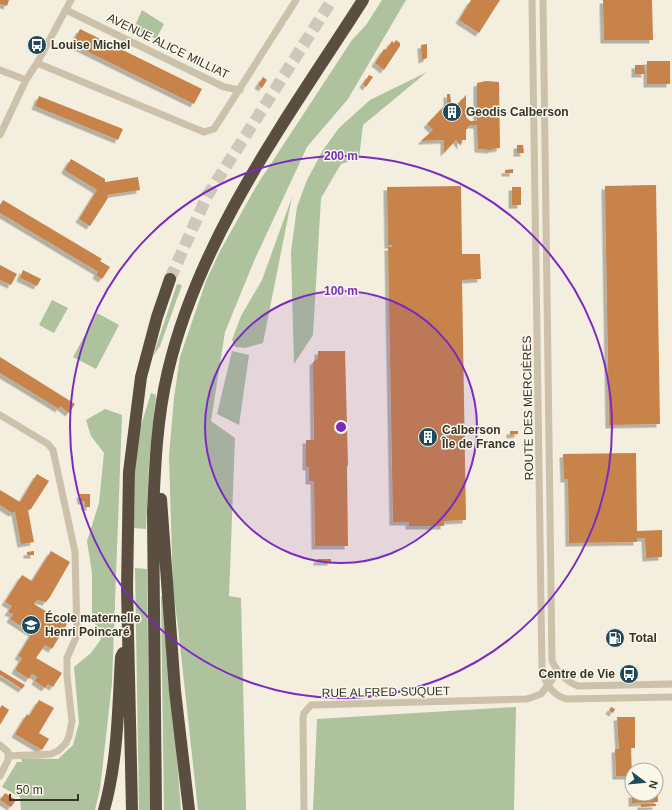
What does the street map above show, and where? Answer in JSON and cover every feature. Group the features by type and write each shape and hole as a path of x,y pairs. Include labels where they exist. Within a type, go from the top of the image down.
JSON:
{"highway":[{"path":"156,810 153,512 155,464 160,416 168,371 179,329 197,280 235,203 364,0"},
{"path":"132,810 128,643 129,472 141,377 149,343 170,279"},
{"path":"155,464 160,482 175,691 189,810"},
{"path":"104,810 110,788 115,750 121,657 128,643"}],"street":[{"path":"0,135 26,80 37,63 71,0"},
{"path":"37,63 204,132 214,129 296,0"},
{"name":"ROUTE DES MERCIÈRES","path":"532,0 542,672 547,685"},
{"name":"ROUTE DES MERCIÈRES","path":"543,0 552,661 558,672"},
{"name":"AVENUE ALICE MILLIAT","path":"66,10 224,87 240,90"},
{"path":"0,70 26,80"},
{"path":"0,415 44,442 53,450 77,563 77,635 75,642 70,648 66,676 72,721 69,736 66,743 58,751 51,754 8,756"},
{"path":"558,672 565,679 578,686 672,684"},
{"name":"RUE ALFRED SUQUET","path":"304,810 303,718 304,713 311,706 527,699 541,694 558,672"},
{"path":"547,685 560,696 567,699 672,697"},
{"path":"0,745 6,749 8,756 7,765 0,776"}],"green space":[{"path":"382,0 406,0 348,99 307,147 254,261 225,332 211,421 235,438 229,596 241,598 246,810 198,810 173,590 169,456 174,398 180,357 206,281 220,251 257,185 352,40 366,25"},
{"path":"142,10 164,24 156,39 134,28"},
{"path":"427,72 363,125 359,158 341,164 321,198 313,335 294,364 291,252 297,207 307,180 323,150 339,128 370,100"},
{"path":"292,197 263,343 245,348 235,347 232,340 241,316 262,280"},
{"path":"177,284 182,285 160,346 153,356"},
{"path":"52,300 68,308 54,333 39,325"},
{"path":"97,313 119,325 96,369 73,357"},
{"path":"232,351 249,355 239,425 217,414"},
{"path":"151,393 156,395 149,463 146,529 134,528 135,469 139,432"},
{"path":"105,409 122,415 112,683 100,789 95,810 21,810 20,797 2,787 17,762 22,762 21,758 58,759 73,745 79,723 74,667 91,653 101,639 92,615 92,573 87,541 99,503 104,453 91,436 86,420"},
{"path":"135,568 147,569 150,810 139,810"},
{"path":"164,593 181,810 164,810 161,597"},
{"path":"516,707 514,810 313,810 317,719"}],"building":[{"path":"0,0 9,0 7,6 0,4"},
{"path":"471,0 500,0 479,33 459,20"},
{"path":"603,0 652,0 653,40 604,40"},
{"path":"80,29 202,89 194,104 72,44"},
{"path":"396,40 400,43 400,46 384,70 375,63 384,49 386,50 392,41 394,43"},
{"path":"427,44 427,58 422,60 421,45"},
{"path":"647,61 670,61 670,84 647,84"},
{"path":"635,65 644,65 645,74 635,74"},
{"path":"369,75 373,77 366,87 363,84"},
{"path":"263,77 267,80 262,88 258,85"},
{"name":"Geodis Calberson","path":"486,81 499,82 500,148 491,150 478,149 477,125 470,125 466,130 466,140 461,140 461,146 456,140 444,153 444,140 421,141 433,130 427,124 447,103 447,94 450,94 451,102 455,107 466,95 466,117 470,121 477,121 477,83"},
{"path":"39,96 123,129 118,140 35,106"},
{"path":"517,145 523,145 524,153 517,153"},
{"path":"71,159 105,179 105,182 138,177 140,190 107,195 108,198 90,226 79,219 97,190 66,171 65,169"},
{"path":"513,169 513,173 505,173 505,170"},
{"path":"656,185 660,424 609,425 605,186"},
{"name":"Calberson Île de France","path":"461,186 462,254 480,254 481,279 462,280 466,520 444,521 444,526 409,526 409,522 393,522 388,247 392,247 392,245 388,245 387,187"},
{"path":"512,187 521,187 521,205 512,205"},
{"path":"3,200 102,259 100,261 110,267 102,279 96,275 98,272 95,270 0,213 0,205"},
{"path":"0,265 17,274 11,285 0,280"},
{"path":"23,270 41,279 37,286 20,278"},
{"path":"318,351 345,351 348,465 348,546 315,546 314,481 309,481 309,467 306,467 306,440 314,440 313,362 318,358"},
{"path":"0,357 75,404 69,413 60,406 59,409 0,373"},
{"path":"510,431 518,431 518,434 510,435"},
{"path":"636,453 637,531 662,530 662,557 646,558 645,538 637,538 637,542 569,543 568,479 564,479 563,454"},
{"path":"37,474 49,481 31,509 28,510 34,542 21,544 15,512 12,513 0,505 0,490 20,502"},
{"path":"80,494 90,494 90,507 85,507 85,501 81,501"},
{"path":"34,551 34,555 27,555 27,552"},
{"path":"51,551 70,562 46,602 37,600 34,604 67,624 52,649 45,645 36,658 62,673 53,687 48,684 45,688 35,681 37,677 32,674 29,679 15,670 22,658 18,656 32,633 10,619 13,614 8,612 12,606 5,602 22,575 32,581"},
{"path":"317,559 331,559 331,562 317,562"},
{"path":"0,670 25,685 22,689 0,675"},
{"path":"39,700 54,708 39,733 49,739 42,750 15,734 27,714 29,716"},
{"path":"2,705 9,710 0,725 0,708"},
{"path":"611,707 615,709 613,713 609,711"},
{"path":"617,717 635,717 635,748 631,748 632,762 624,762 624,776 616,776 615,749 619,749"},
{"path":"5,793 16,800 11,807 0,800"},
{"path":"632,802 658,802 632,803"},
{"path":"641,804 656,804 656,806 641,807"}],"tunnel":[{"path":"170,279 207,196 332,0"}],"place":[{"name":"Louise Michel","path":"37,45"},
{"name":"Geodis Calberson","path":"452,112"},
{"name":"Calberson Île de France","path":"428,437"},
{"name":"École maternelle Henri Poincaré","path":"31,625"},
{"name":"Total","path":"615,638"},
{"name":"Centre de Vie","path":"629,674"}]}
